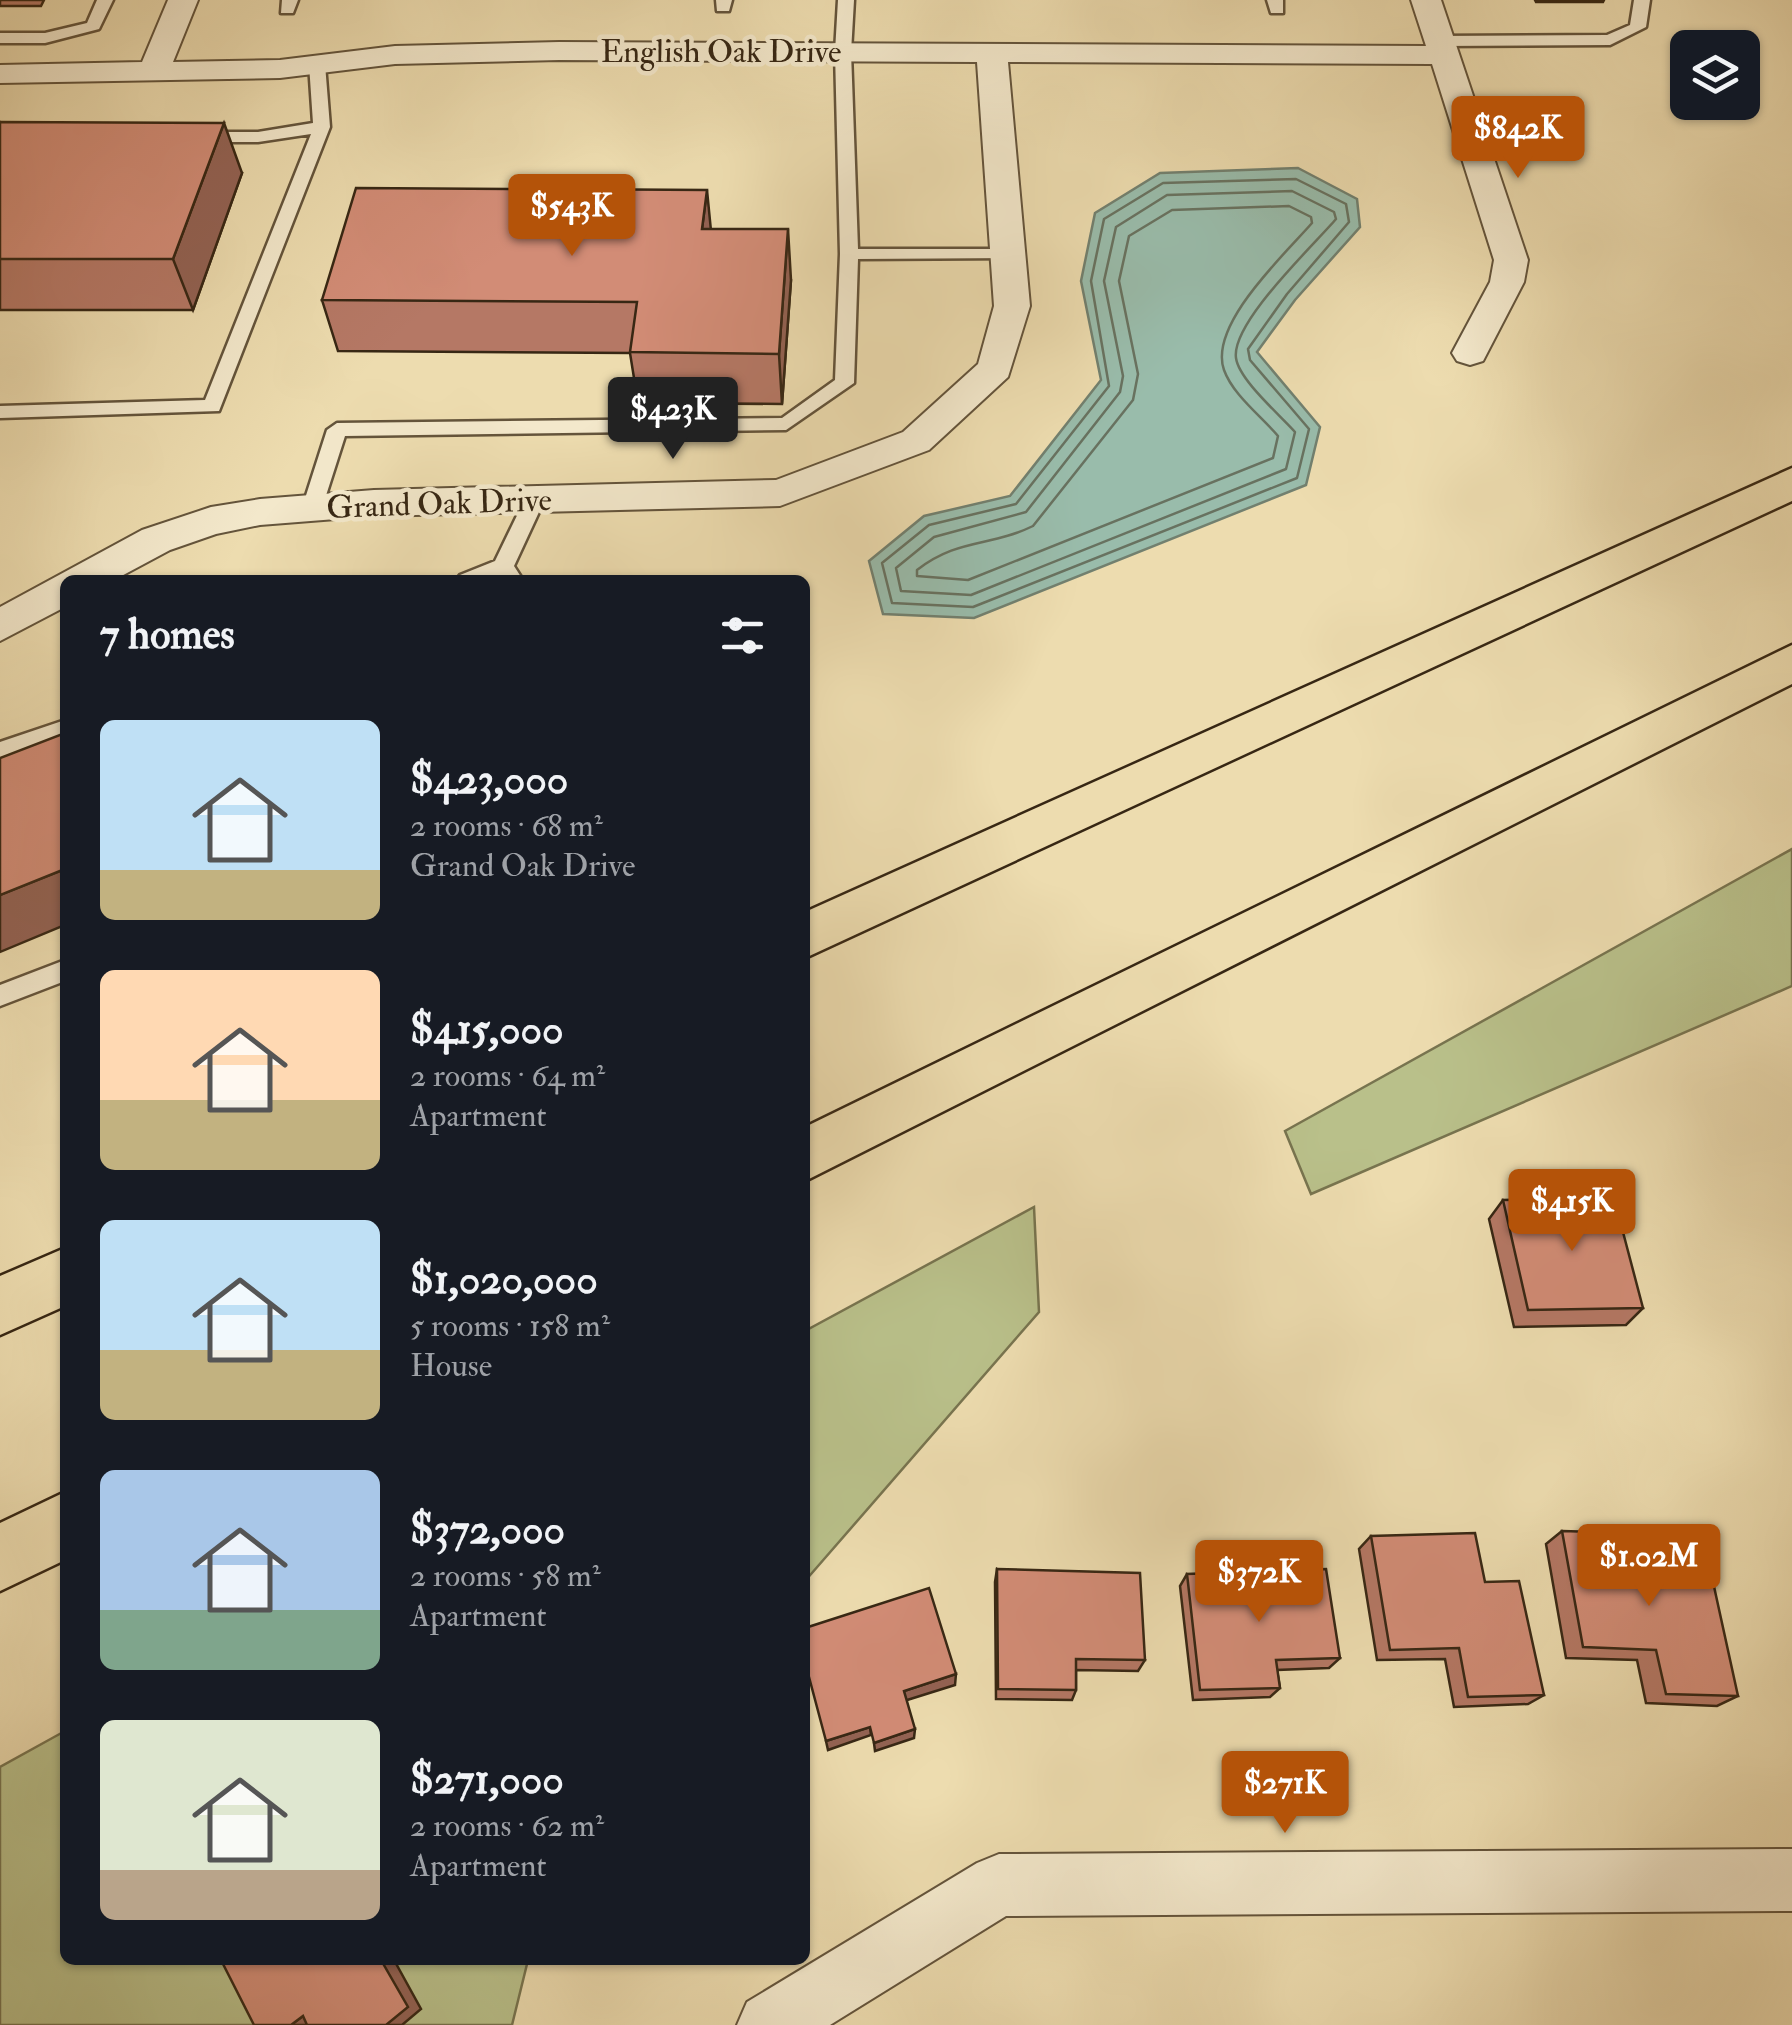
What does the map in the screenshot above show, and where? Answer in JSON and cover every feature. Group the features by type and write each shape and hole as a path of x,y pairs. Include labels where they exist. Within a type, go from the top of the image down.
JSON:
{"highway":[{"path":"810,934 1792,482"},
{"path":"810,1154 1792,663"},
{"path":"0,1306 60,1278"},
{"path":"0,1558 60,1528"}],"street":[{"path":"153,74 184,0"},
{"path":"1426,0 1511,260 1507,282 1470,353"},
{"name":"English Oak Drive","path":"0,74 153,74 317,64 395,54 559,50 992,53 1441,48"},
{"name":"Grand Oak Drive","path":"90,575 156,540 212,522 312,508 780,493 916,440 996,369 1012,306 992,53"},
{"path":"0,626 60,591"},
{"path":"770,2025 832,2006 1000,1884 1792,1880"}],"lane":[{"path":"0,38 44,38 93,26 105,0"},
{"path":"312,508 338,430 786,424 844,384 849,254 843,52 846,0"},
{"path":"1441,48 1610,40 1638,26 1642,0"},
{"path":"0,412 212,406 322,127 317,64"},
{"path":"179,136 258,137 322,127"},
{"path":"849,254 1008,254"},
{"path":"508,573 535,499"},
{"path":"0,751 60,730"},
{"path":"0,996 60,972"}],"green space":[{"path":"1792,849 1792,986 1311,1194 1285,1131"},
{"path":"1034,1207 1039,1312 810,1575 810,1328"},
{"path":"60,1734 60,1965 527,1965 512,2025 0,2025 0,1767"}],"water":[{"path":"1298,168 1357,199 1360,227 1295,300 1257,352 1320,427 1306,485 974,618 883,614 869,561 924,516 1010,496 1101,380 1081,281 1095,213 1160,173"}],"building":[{"path":"0,122 224,123 173,259 0,259"},
{"path":"356,188 707,190 702,229 788,229 779,354 630,352 637,302 322,300"},
{"path":"60,735 60,871 0,895 0,758"},
{"path":"1614,1198 1643,1308 1528,1310 1503,1200"},
{"path":"1562,1531 1664,1534 1673,1579 1713,1582 1738,1696 1666,1694 1656,1650 1583,1647"},
{"path":"1475,1533 1485,1582 1519,1581 1544,1695 1468,1697 1459,1648 1390,1650 1371,1536"},
{"path":"997,1569 1140,1573 1145,1660 1076,1659 1076,1690 998,1689"},
{"path":"1326,1569 1340,1658 1276,1660 1280,1688 1200,1690 1187,1574"},
{"path":"929,1588 956,1674 904,1691 915,1729 874,1743 870,1727 826,1741 810,1681 810,1626"},
{"path":"224,1965 384,1965 408,2007 386,2025 307,2025 303,2016 291,2025 254,2025"}]}
